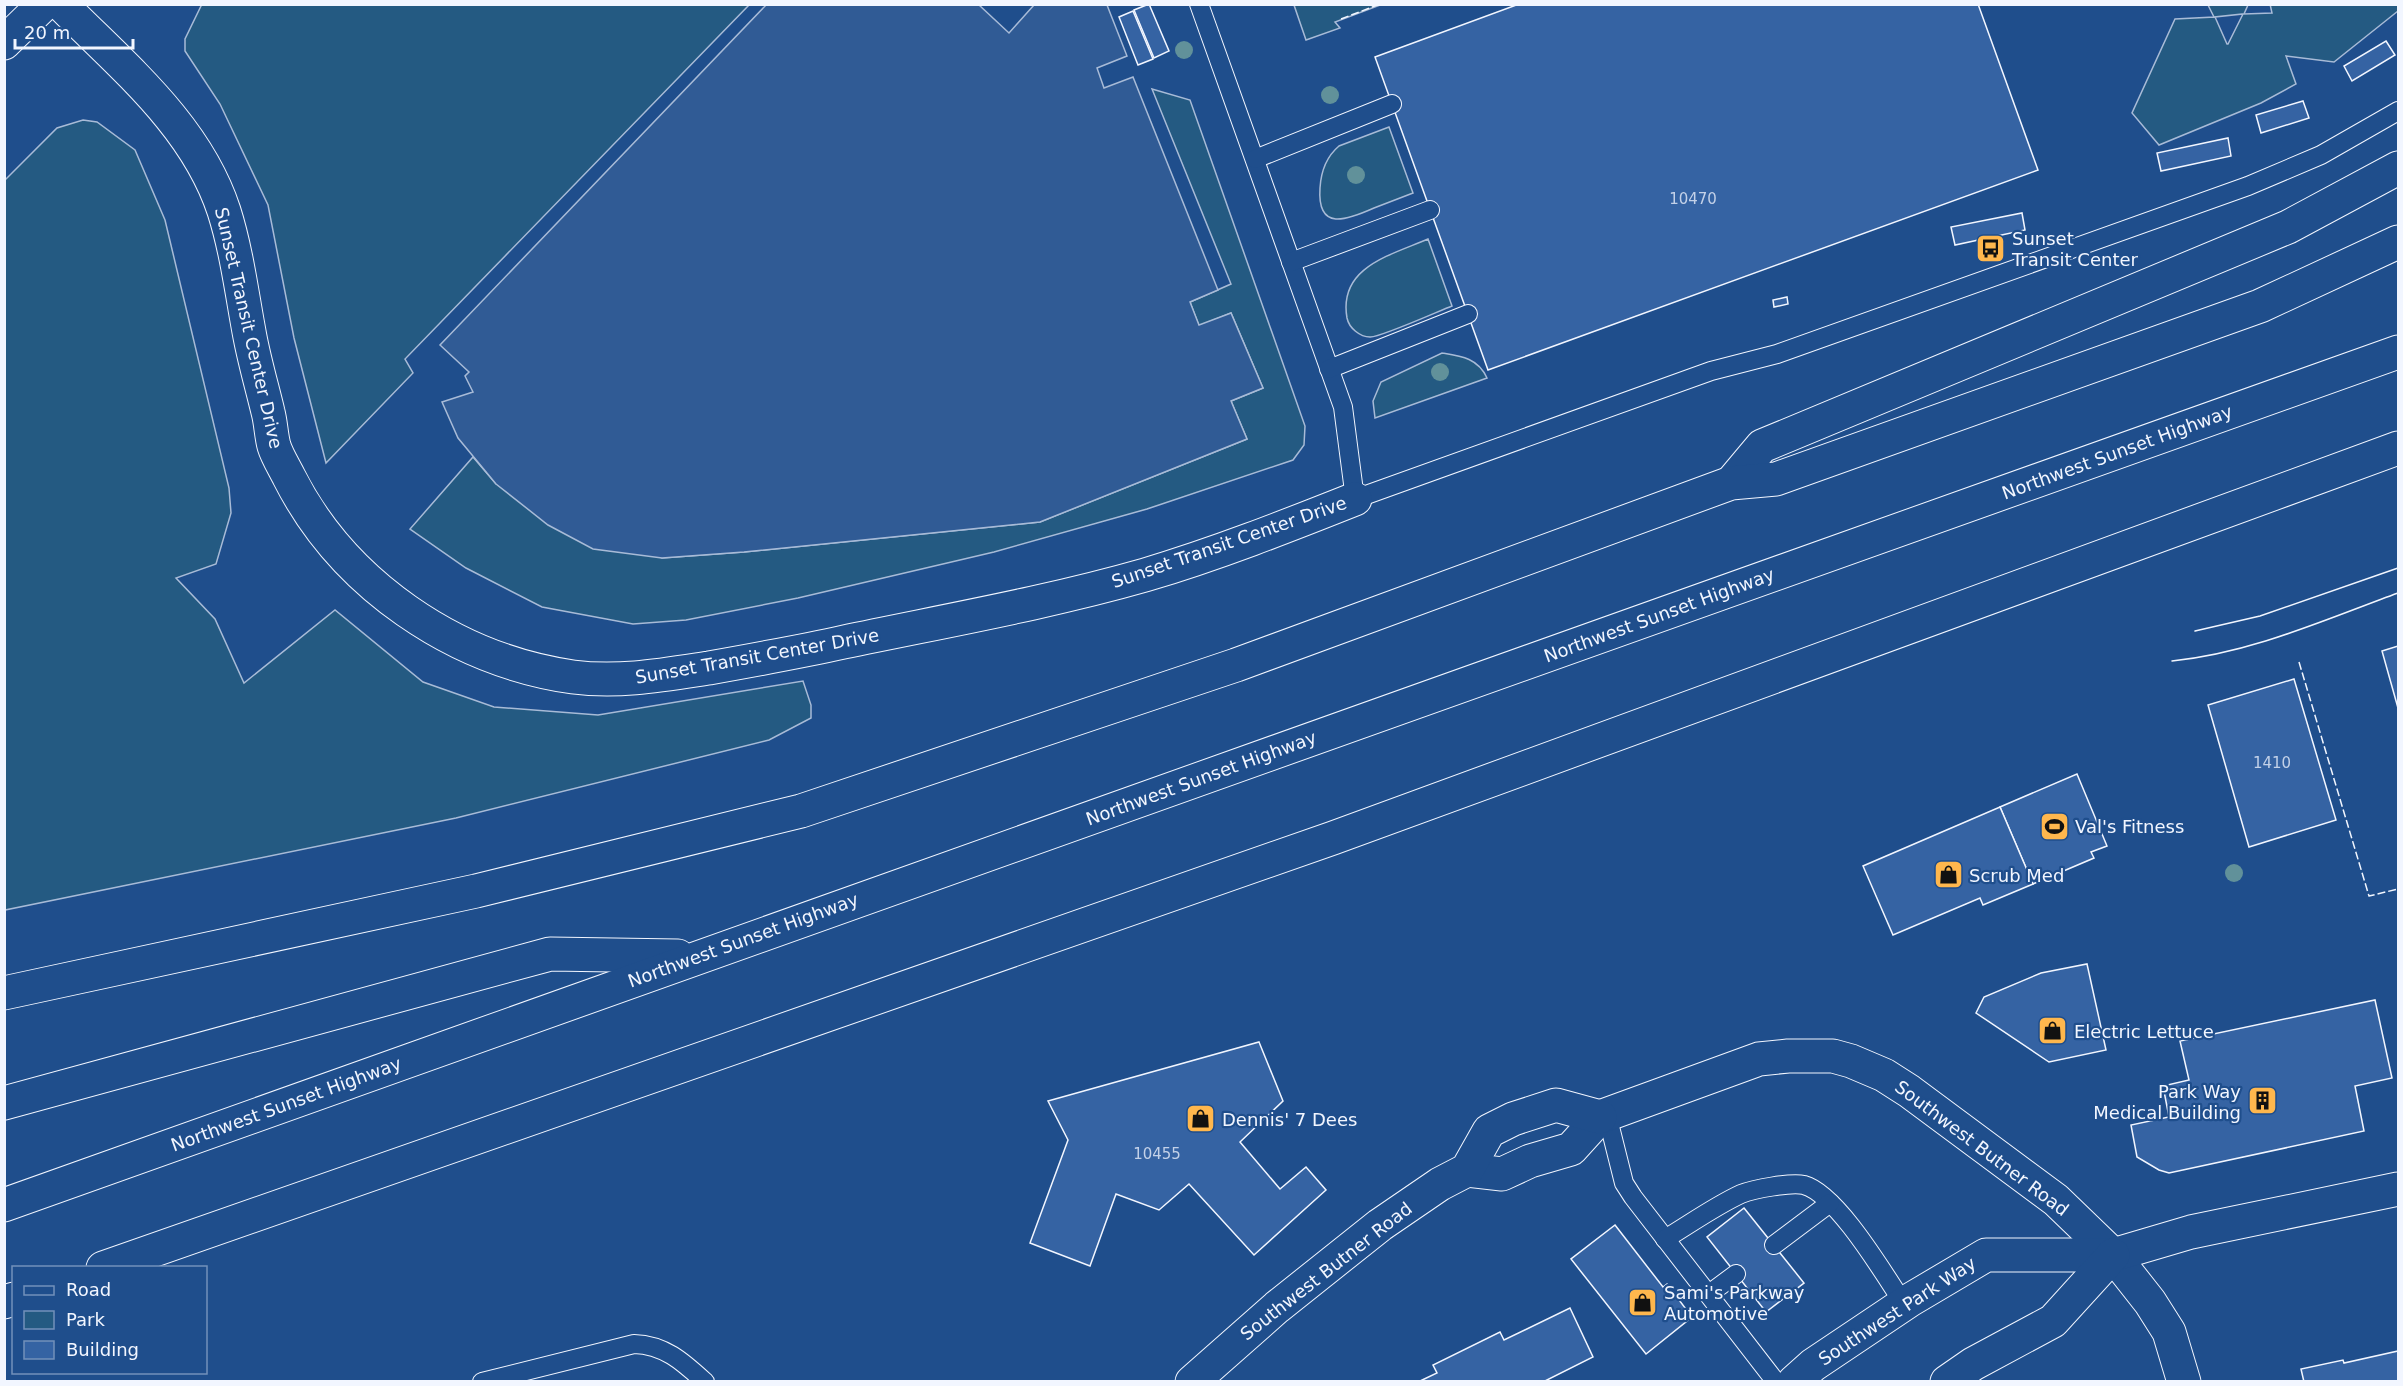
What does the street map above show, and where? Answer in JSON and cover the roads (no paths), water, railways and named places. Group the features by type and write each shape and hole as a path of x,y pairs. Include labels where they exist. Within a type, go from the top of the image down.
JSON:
{"main road":[{"path":"4,43 44,4"},
{"name":"Sunset Transit Center Drive","path":"61,4 163,105 189,141 208,173 223,209 233,245 250,341 268,412 274,447 316,524 339,551 384,594 415,617 480,651 544,672 608,680 641,679 778,656 1049,599 1147,574 1355,499"},
{"path":"1731,483 1762,446 2288,227 2398,168"},
{"path":"4,993 476,891 801,811 1236,665 1731,483 1776,479 2260,306 2398,242"},
{"name":"Northwest Sunset Highway","path":"4,1205 2398,352"},
{"path":"109,1266 931,981 1322,842 2398,448"},
{"path":"4,1103 550,954 698,956"},
{"name":"Southwest Butner Road","path":"1192,1382 1277,1307 1380,1225 1440,1184 1467,1170 1502,1174 1530,1161 1571,1149 1603,1116 1759,1059 1820,1055 1851,1061 1884,1075 1918,1097 2056,1200 2114,1255 2150,1302 2169,1332 2184,1382"},
{"path":"1467,1170 1490,1131 1513,1119 1556,1105 1603,1116"},
{"name":"Southwest Park Way","path":"1794,1382 1812,1365 1904,1304 1986,1255 2114,1255 2191,1232 2398,1189"},
{"path":"1947,1382 1973,1364 2053,1321 2114,1255"}],"lane":[{"path":"1199,4 1342,407 1355,499 1711,371 1777,354 2248,186 2321,155 2398,111"},
{"path":"1255,159 1392,104"},
{"path":"1291,262 1431,210"},
{"path":"1329,369 1468,314"},
{"path":"1603,1116 1624,1183 1776,1382"},
{"path":"1665,1239 1740,1195 1760,1188 1804,1185 1825,1197 1850,1223 1904,1304"},
{"path":"1774,1245 1830,1203"},
{"path":"1708,1294 1736,1274"},
{"path":"482,1382 634,1344 649,1344 663,1348 681,1359 705,1382"}],"tram line":[{"path":"2195,631 2260,616 2398,568"},
{"path":"2172,661 2201,657 2259,643 2398,593"}],"place":[{"name":"Sunset Transit Center","path":"1991,248"},
{"name":"Val's Fitness","path":"2054,826"},
{"name":"Scrub Med","path":"1948,875"},
{"name":"Electric Lettuce","path":"2053,1031"},
{"name":"Park Way Medical Building","path":"2262,1101"},
{"name":"Dennis' 7 Dees","path":"1201,1119"},
{"name":"Sami's Parkway Automotive","path":"1643,1302"}]}
